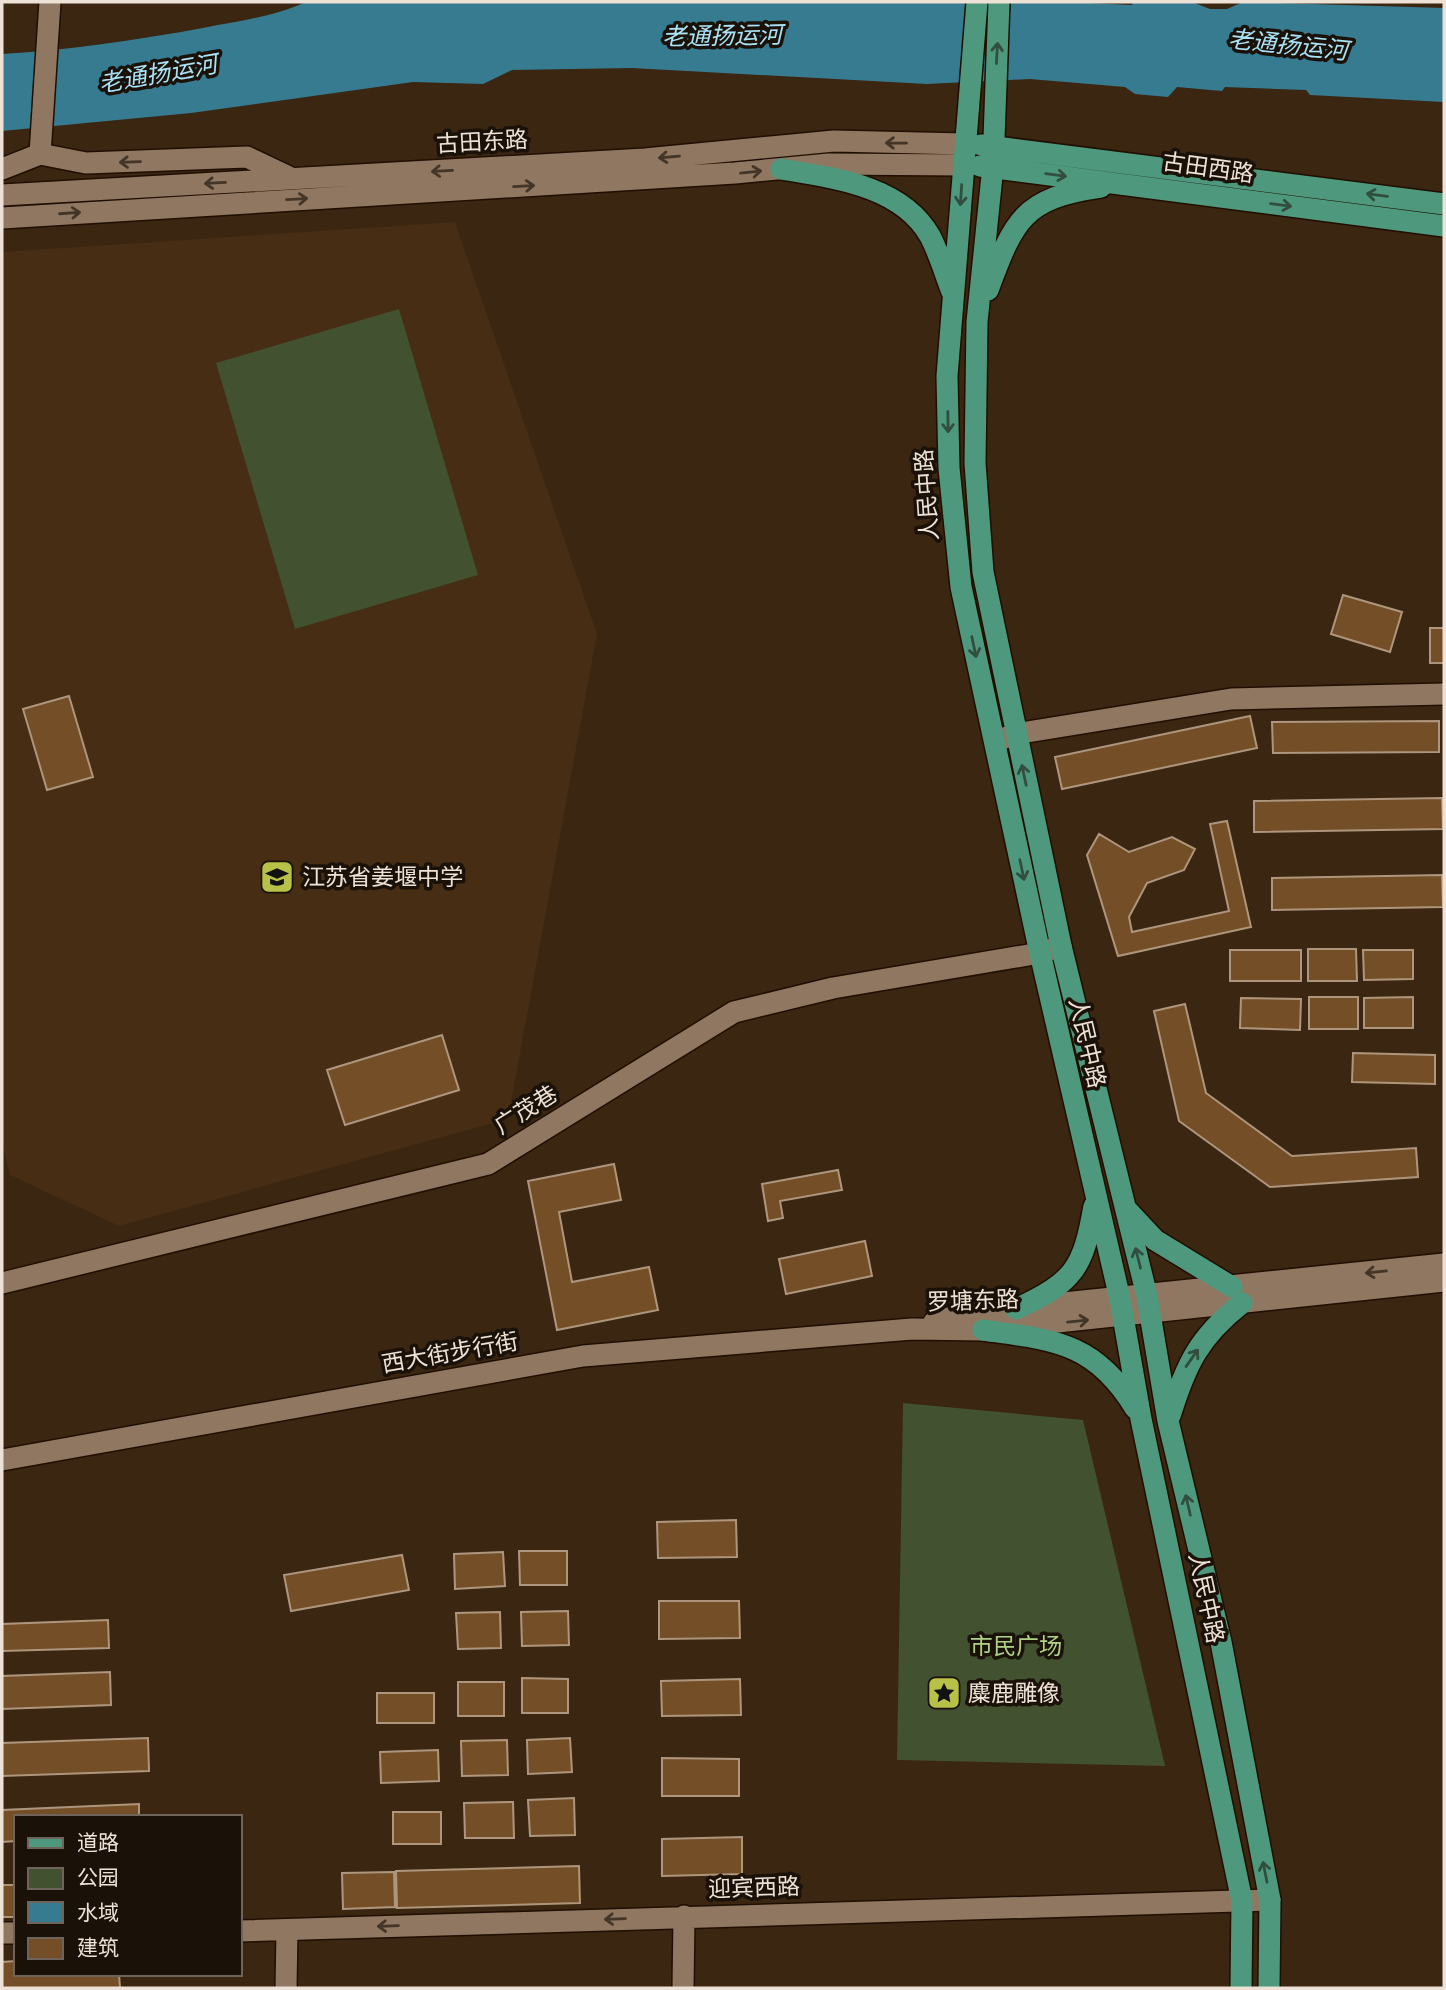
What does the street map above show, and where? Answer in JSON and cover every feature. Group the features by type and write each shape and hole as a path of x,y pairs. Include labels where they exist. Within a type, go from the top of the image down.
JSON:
{"main road":[{"name":"人民中路","path":"977,2 947,376 949,468 961,587 1040,953 1122,1308 1141,1419 1242,1901 1241,1988"},
{"name":"人民中路","path":"999,2 993,156 977,322 975,463 983,572 1061,946 1149,1304 1168,1421 1221,1642 1270,1900 1269,1988"},
{"name":"古田西路","path":"964,155 1444,204"},
{"name":"古田西路","path":"993,156 1124,184 1444,226"},
{"path":"782,169 850,180 902,205 929,235 954,297"},
{"path":"977,322 1003,250 1021,219 1048,198 1124,184"},
{"path":"1016,1309 1045,1295 1070,1278 1087,1245 1096,1194"},
{"path":"1126,1208 1155,1240 1237,1295 1184,1369 1168,1421"},
{"path":"983,1330 1048,1339 1089,1355 1119,1382 1141,1419"}],"street":[{"path":"40,154 50,2"},
{"name":"古田东路","path":"2,195 645,159 834,142 964,155"},
{"path":"2,169 40,154 86,163 247,157 292,179"},
{"name":"古田东路","path":"2,218 964,155"},
{"path":"995,742 1015,734 1231,699 1444,694"},
{"name":"广茂巷","path":"3,1277 488,1164 734,1012 832,988 1040,953 1061,946"},
{"name":"罗塘东路","path":"1237,1295 1444,1265"},
{"name":"罗塘东路","path":"912,1329 983,1330 1149,1304 1237,1295 1444,1281"},
{"name":"罗塘东路","path":"912,1329 966,1313 1016,1309 1122,1308"},
{"name":"西大街步行街","path":"2,1460 583,1356 912,1329"},
{"name":"迎宾西路","path":"242,1931 1270,1900"},
{"path":"682,1988 684,1916"},
{"path":"286,1988 287,1930"}],"shaded area":[{"name":"江苏省姜堰中学","path":"455,222 597,634 508,1119 119,1226 10,1175 2,1143 2,252"}],"green space":[{"path":"399,309 478,575 295,629 216,363"},
{"name":"市民广场","path":"903,1403 1083,1420 1165,1766 897,1760"}],"water":[{"name":"老通扬运河","path":"306,2 1069,2 1132,5 1133,2 1192,2 1210,9 1227,9 1243,2 1444,8 1444,102 1310,95 1306,90 1225,87 1222,91 1177,87 1168,97 1135,94 1125,87 1030,79 927,84 632,68 512,70 483,84 413,82 191,113 2,131 2,54 78,47 178,32 268,15"}],"building":[{"path":"1343,595 1402,612 1390,652 1331,634"},
{"path":"1430,628 1444,628 1444,663 1430,663"},
{"path":"69,696 93,777 47,790 23,709"},
{"path":"1250,716 1257,748 1062,789 1055,757"},
{"path":"1439,721 1439,752 1273,753 1272,722"},
{"path":"1442,798 1443,829 1254,832 1254,801"},
{"path":"1227,821 1251,927 1118,956 1087,855 1099,834 1129,852 1172,837 1195,849 1184,870 1147,883 1129,917 1132,932 1229,911 1210,824"},
{"path":"1442,875 1443,907 1272,910 1272,878"},
{"path":"1308,949 1356,949 1357,981 1308,981"},
{"path":"1230,950 1301,950 1301,981 1230,981"},
{"path":"1363,950 1413,950 1413,979 1364,980"},
{"path":"1309,997 1358,997 1358,1029 1309,1029"},
{"path":"1413,997 1413,1028 1364,1028 1364,998"},
{"path":"1241,998 1301,999 1300,1030 1240,1028"},
{"path":"1185,1004 1206,1093 1292,1156 1416,1148 1418,1177 1270,1187 1179,1121 1154,1011"},
{"path":"442,1035 459,1090 345,1125 327,1070"},
{"path":"1353,1053 1435,1055 1435,1084 1352,1082"},
{"path":"614,1164 621,1200 559,1212 572,1282 649,1267 658,1310 557,1330 528,1181"},
{"path":"838,1170 842,1190 780,1201 783,1218 768,1221 762,1184"},
{"path":"865,1241 872,1276 786,1294 779,1259"},
{"path":"736,1520 737,1557 658,1558 657,1522"},
{"path":"519,1551 567,1551 567,1585 520,1585"},
{"path":"503,1552 505,1586 455,1589 454,1554"},
{"path":"402,1555 409,1590 291,1611 284,1575"},
{"path":"659,1601 739,1601 740,1638 659,1639"},
{"path":"568,1611 569,1645 522,1646 521,1612"},
{"path":"500,1612 501,1648 458,1649 456,1613"},
{"path":"108,1620 109,1648 2,1651 2,1624"},
{"path":"110,1672 111,1705 2,1709 2,1676"},
{"path":"522,1678 568,1679 568,1713 522,1713"},
{"path":"740,1679 741,1715 662,1716 661,1681"},
{"path":"458,1682 504,1682 504,1716 458,1716"},
{"path":"377,1693 434,1693 434,1723 377,1723"},
{"path":"148,1738 149,1771 2,1776 2,1743"},
{"path":"570,1738 572,1772 528,1774 527,1740"},
{"path":"507,1740 508,1775 462,1776 461,1741"},
{"path":"438,1750 439,1781 381,1783 380,1752"},
{"path":"662,1758 739,1759 739,1796 662,1796"},
{"path":"574,1798 575,1835 530,1836 528,1800"},
{"path":"513,1802 514,1838 465,1838 464,1803"},
{"path":"139,1804 139,1815 14,1815 14,1841 2,1842 2,1810"},
{"path":"393,1812 441,1812 441,1844 393,1844"},
{"path":"742,1837 742,1874 662,1876 662,1839"},
{"path":"579,1866 580,1903 397,1908 396,1871"},
{"path":"394,1872 395,1907 343,1909 342,1873"},
{"path":"2,1885 14,1885 14,1917 2,1917"},
{"path":"14,1961 14,1976 119,1976 120,1988 2,1988 2,1962"}],"place":[{"name":"江苏省姜堰中学","path":"277,877"},
{"name":"麋鹿雕像","path":"944,1693"}]}
